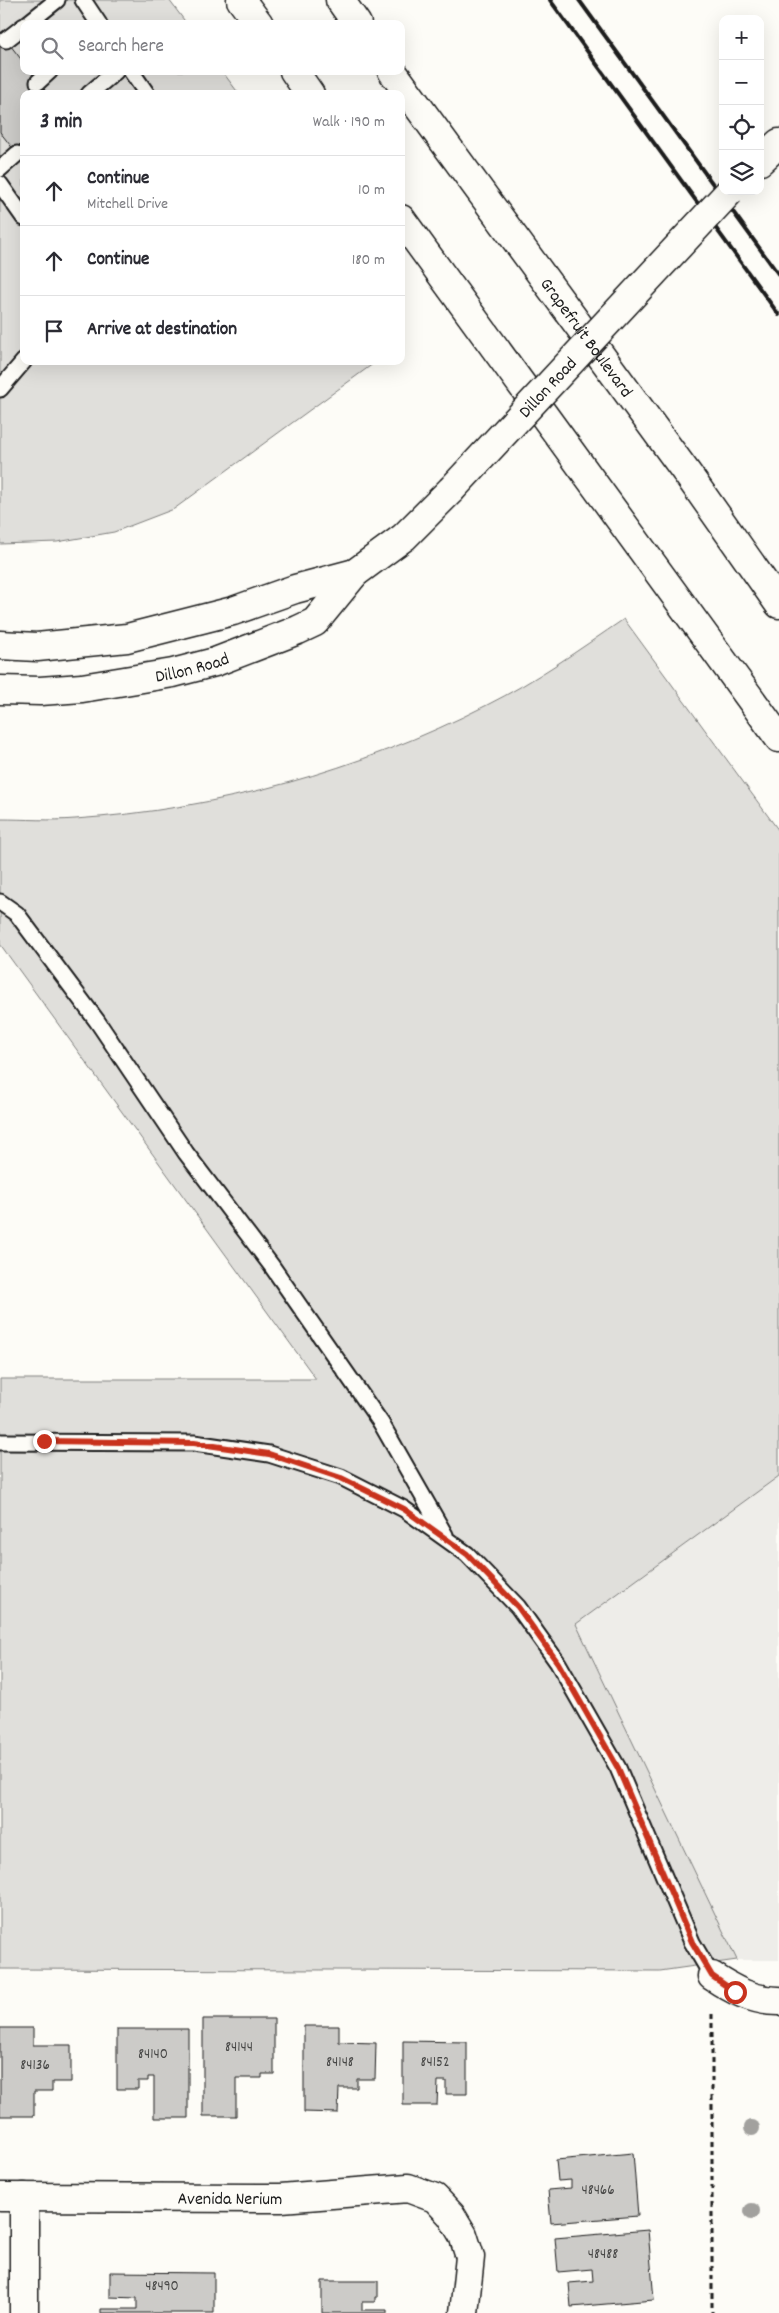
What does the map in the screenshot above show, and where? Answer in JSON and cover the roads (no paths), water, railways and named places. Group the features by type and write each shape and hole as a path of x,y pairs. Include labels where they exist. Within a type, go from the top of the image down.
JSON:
{"main road":[{"path":"241,0 255,20"},
{"path":"340,0 354,20"},
{"path":"297,75 307,90"},
{"name":"Grapefruit Boulevard","path":"395,75 689,476 779,604"},
{"path":"764,157 779,143"},
{"name":"Dillon Road","path":"0,690 40,691 82,688 173,673 215,662 259,647 315,622 355,573 404,537 451,490 726,195"},
{"path":"405,224 779,738"},
{"name":"Dillon Road","path":"0,645 37,647 127,638 233,611 295,589 355,573"},
{"path":"712,1976 735,1992 764,2001 779,2001"},
{"name":"Avenida Nerium","path":"12,2197 281,2198 408,2188 435,2198 451,2215 463,2235 470,2257 464,2313"},
{"path":"12,2197 24,2313"}],"lane":[{"path":"32,20 57,0"},
{"path":"83,0 96,20"},
{"path":"6,40 20,29"},
{"path":"38,82 46,75"},
{"path":"93,90 111,75"},
{"path":"134,75 144,90"},
{"path":"0,169 17,154"},
{"path":"0,184 20,212"},
{"path":"0,389 21,365"},
{"path":"0,902 17,914 97,1021 186,1152 271,1265 381,1423 448,1541"},
{"path":"0,1442 194,1443 269,1454 349,1481 404,1509 467,1554 518,1607 558,1663 618,1768 692,1942 712,1976"}],"railway":[{"path":"550,0 779,315"},
{"path":"579,0 779,275"}]}
